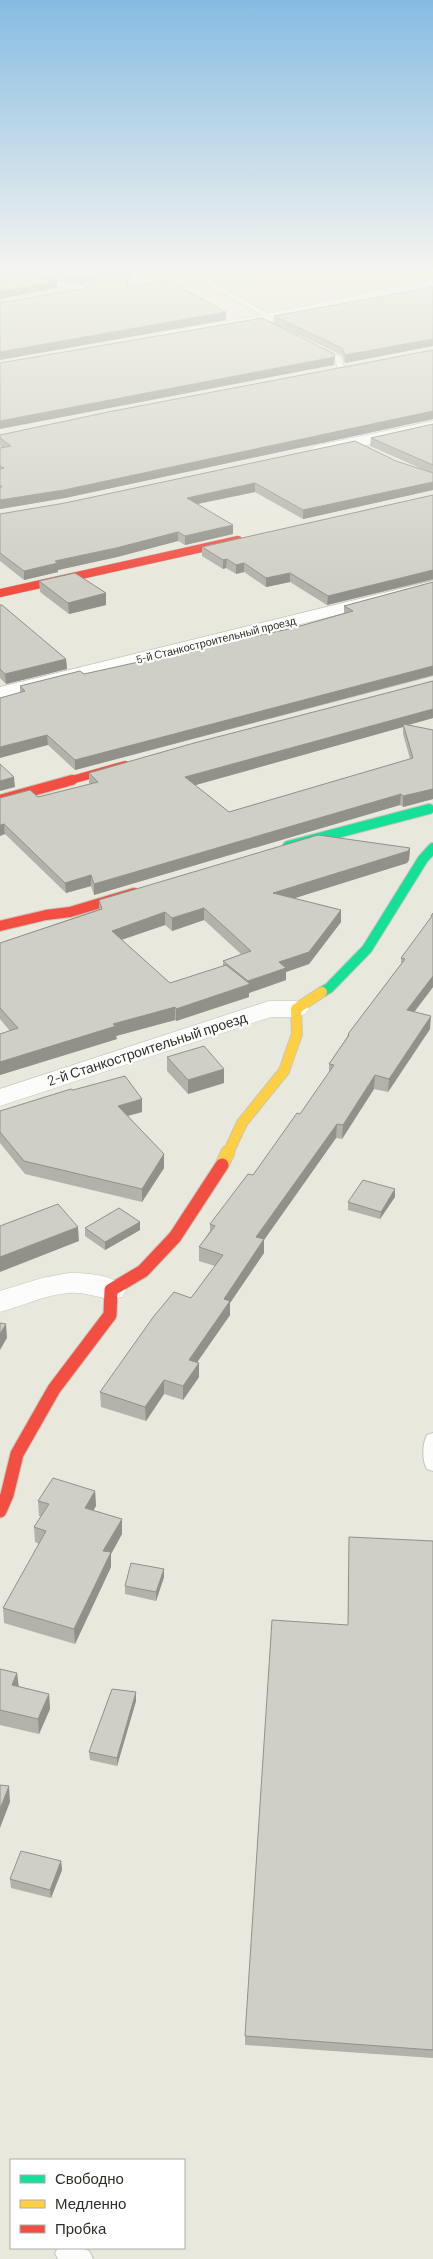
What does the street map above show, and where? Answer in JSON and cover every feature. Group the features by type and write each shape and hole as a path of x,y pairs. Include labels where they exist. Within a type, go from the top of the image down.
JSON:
{"street":[{"path":"304,453 433,426"},
{"path":"0,593 250,538"},
{"name":"5-й Станкостроительный проезд","path":"0,693 433,586"},
{"path":"0,800 134,762"},
{"path":"276,850 341,831 432,810"},
{"path":"111,1290 143,1271 175,1237 212,1181 242,1123 284,1071 297,1034 296,1009 329,988 367,949 423,859 433,848"},
{"path":"0,914 0,925 70,912 145,889"},
{"name":"2-й Станкостроительный проезд","path":"0,1098 269,1009 296,1009"},
{"path":"0,1302 63,1282 97,1284 111,1290"},
{"path":"0,1511 7,1495 17,1454 54,1389 110,1315 111,1290"}],"lane":[{"path":"352,443 368,451"},
{"path":"433,1439 431,1459 433,1465"}],"building":[{"path":"0,376 233,376 0,421"},
{"path":"295,376 433,376 433,411 64,490 0,500 0,487 2,487 0,485 0,469 4,468 0,466 0,448 11,446 0,438 0,435"},
{"path":"433,424 433,465 371,438"},
{"path":"355,441 396,461 433,473 433,482 303,510 255,483 187,498 233,525 185,536 178,532 55,561 58,563 24,571 0,553 0,514 65,503"},
{"path":"433,495 433,570 328,596 290,573 266,578 244,563 236,565 227,559 223,560 202,547"},
{"path":"75,573 106,593 68,603 39,581"},
{"path":"433,582 433,666 75,760 47,735 0,747 0,698 25,691 20,686 80,671 84,674 293,628 353,611 344,606"},
{"path":"0,605 66,659 5,674 0,669"},
{"path":"433,681 433,709 185,777 229,812 413,758 403,724 433,730 433,789 403,796 401,794 94,884 91,875 65,883 4,824 0,825 0,798 30,790 38,797 98,782 89,773 194,743"},
{"path":"0,764 14,777 0,781"},
{"path":"318,835 410,848 408,851 273,893 341,910 309,952 279,962 286,968 248,981 223,961 251,951 204,908 172,918 165,912 112,931 170,983 226,965 250,984 176,1009 175,1007 113,1024 116,1026 0,1062 0,1034 18,1028 0,1008 0,943 102,909 99,900"},
{"path":"433,913 433,976 407,1010 431,1016 389,1079 375,1075 343,1125 337,1124 256,1237 264,1239 224,1299 230,1301 189,1360 199,1363 183,1386 164,1380 145,1407 100,1392 154,1316 174,1292 191,1298 223,1255 199,1247 215,1226 210,1224 248,1174 253,1175 297,1113 300,1114 334,1065 329,1064 348,1034 405,959 401,958"},
{"path":"204,1046 224,1069 188,1080 167,1057"},
{"path":"125,1076 142,1099 118,1106 164,1154 142,1189 24,1161 0,1132 0,1111 71,1089"},
{"path":"363,1180 395,1189 381,1212 348,1202"},
{"path":"58,1204 78,1227 0,1257 0,1226"},
{"path":"119,1208 140,1222 105,1242 85,1228"},
{"path":"0,1323 6,1324 0,1334"},
{"path":"53,1478 95,1491 85,1508 122,1519 103,1551 111,1552 74,1629 3,1608 46,1531 34,1527 49,1504 38,1501"},
{"path":"349,1537 433,1541 433,2050 245,2036 272,1620 348,1625"},
{"path":"131,1563 164,1569 156,1592 125,1586"},
{"path":"0,1669 17,1673 12,1685 49,1694 38,1719 0,1710"},
{"path":"112,1689 136,1692 117,1758 89,1752"},
{"path":"0,1785 9,1786 0,1809"},
{"path":"21,1851 61,1861 50,1890 10,1879"}],"traffic: fast":[{"path":"288,846 429,809"},
{"path":"322,992 329,988 367,949 423,859 433,848"}],"traffic: slow":[{"path":"222,1165 242,1123 284,1071 297,1034 296,1009 322,992"}],"traffic: jam":[{"path":"0,593 238,540"},
{"path":"0,800 125,765"},
{"path":"0,926 46,915 70,912 134,893"},
{"path":"0,1511 7,1495 17,1454 54,1389 110,1315 111,1290 143,1271 175,1237 222,1165"}]}
